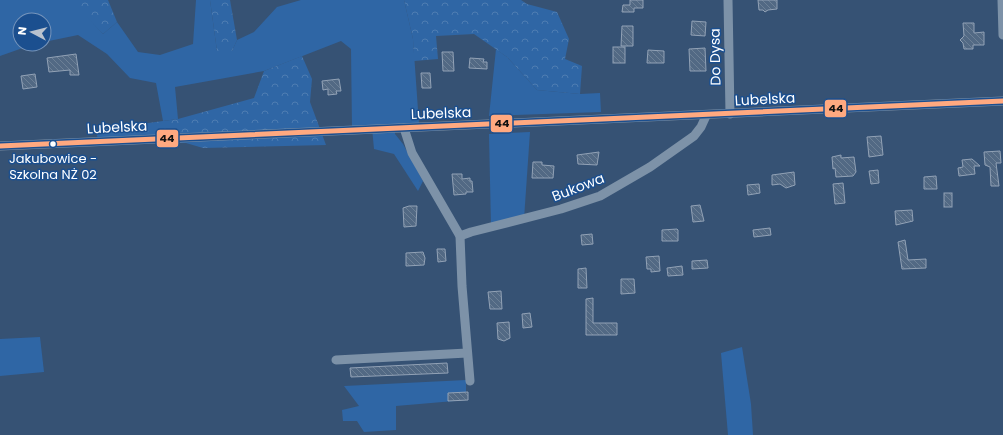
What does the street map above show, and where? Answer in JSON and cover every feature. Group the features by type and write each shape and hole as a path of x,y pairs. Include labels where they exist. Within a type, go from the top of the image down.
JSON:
{"street":[{"name":"Do Dysa","path":"728,0 730,114"},
{"path":"1002,0 1003,35"},
{"name":"Lubelska","path":"0,146 1003,102"},
{"name":"Bukowa","path":"460,236 561,209 600,196 650,167 694,136 701,127 706,116"},
{"path":"404,128 412,153 460,236 470,381"},
{"path":"336,360 467,352"}],"green space":[{"path":"0,0 72,0 103,34 117,22 138,52 160,55 193,44 196,0 210,0 217,51 232,51 237,40 254,32 277,7 301,0 404,0 413,39 419,124 394,126 395,134 403,144 423,181 418,191 394,154 374,149 372,128 352,129 351,49 341,41 264,71 175,87 178,119 163,121 156,83 130,78 107,54 78,35 52,40 52,12 12,12 12,52 0,56"},
{"path":"70,0 108,0 117,22 103,34"},
{"path":"210,0 230,0 237,40 232,51 217,51"},
{"path":"404,0 521,0 527,4 557,12 569,39 565,59 582,66 580,94 537,90 507,57 474,34 436,36 438,59 414,61 413,39"},
{"path":"496,49 507,57 537,90 580,94 600,93 601,112 489,116"},
{"path":"302,56 312,79 310,102 326,145 203,148 186,143 98,140 96,130 178,119 254,98 264,71"},
{"path":"530,132 524,219 491,227 489,134"},
{"path":"40,337 44,372 0,376 0,339"},
{"path":"742,347 751,404 753,435 728,435 721,353"},
{"path":"466,380 466,400 396,406 396,430 364,432 357,421 343,421 342,410 359,406 344,386"}],"building":[{"path":"630,0 643,0 643,8 634,8 634,12 622,12 623,5 630,5"},
{"path":"758,0 777,0 777,9 768,10 765,12 763,10 759,10"},
{"path":"692,21 706,22 705,36 691,35"},
{"path":"963,23 974,23 974,33 984,32 984,45 973,45 973,49 964,49 963,43 960,40 964,36"},
{"path":"622,26 633,26 633,46 621,46"},
{"path":"613,47 625,47 625,63 613,63"},
{"path":"705,48 706,71 690,71 689,49"},
{"path":"648,50 664,51 664,63 647,63"},
{"path":"442,52 453,52 454,71 443,71"},
{"path":"76,54 79,75 70,75 70,70 49,72 47,58"},
{"path":"470,58 484,59 483,62 487,62 487,69 469,68"},
{"path":"421,73 430,73 431,88 422,88"},
{"path":"35,74 37,87 23,89 21,76"},
{"path":"339,79 341,91 336,91 337,94 328,95 328,89 323,90 322,81"},
{"path":"881,136 883,155 869,157 867,137"},
{"path":"1000,151 1001,163 996,163 999,186 991,186 990,167 985,165 984,152"},
{"path":"599,152 597,165 578,164 577,155"},
{"path":"841,155 841,158 854,157 856,172 853,176 836,177 835,168 833,169 832,157"},
{"path":"972,159 980,166 974,166 975,174 959,176 958,168 963,167 962,160"},
{"path":"533,162 542,162 542,165 554,166 553,178 532,178"},
{"path":"878,170 879,183 871,184 869,171"},
{"path":"794,172 795,185 786,188 780,184 772,185 772,175"},
{"path":"452,174 462,174 462,179 470,178 470,181 472,181 473,192 454,195"},
{"path":"936,176 937,189 924,189 924,177"},
{"path":"843,183 845,203 835,204 833,184"},
{"path":"759,184 760,193 748,195 747,185"},
{"path":"944,193 952,193 952,207 944,207"},
{"path":"700,205 704,221 693,222 691,206"},
{"path":"417,206 416,226 404,227 403,208"},
{"path":"912,210 913,221 896,225 895,211"},
{"path":"770,228 771,235 754,237 753,230"},
{"path":"677,229 678,241 662,241 662,230"},
{"path":"592,234 593,244 582,245 581,235"},
{"path":"905,240 908,260 926,259 926,268 902,269 898,242"},
{"path":"437,249 445,249 446,261 438,262"},
{"path":"423,252 425,258 424,265 406,266 406,253"},
{"path":"659,256 660,271 651,272 651,269 647,269 646,257"},
{"path":"707,260 708,268 692,269 692,261"},
{"path":"682,266 683,275 668,276 667,268"},
{"path":"586,268 587,288 578,288 578,269"},
{"path":"621,279 634,279 635,293 621,294"},
{"path":"501,291 502,309 490,309 488,292"},
{"path":"593,298 593,323 617,323 617,335 586,335 586,299"},
{"path":"530,313 532,327 523,328 522,314"},
{"path":"509,322 510,338 504,341 498,339 497,323"},
{"path":"447,363 448,373 351,377 350,368"},
{"path":"468,392 468,400 448,401 448,393"}],"transit line":[{"name":"44","path":"0,146 1003,101"}],"place":[{"name":"Jakubowice - Szkolna NŻ 02","path":"53,144"}]}
